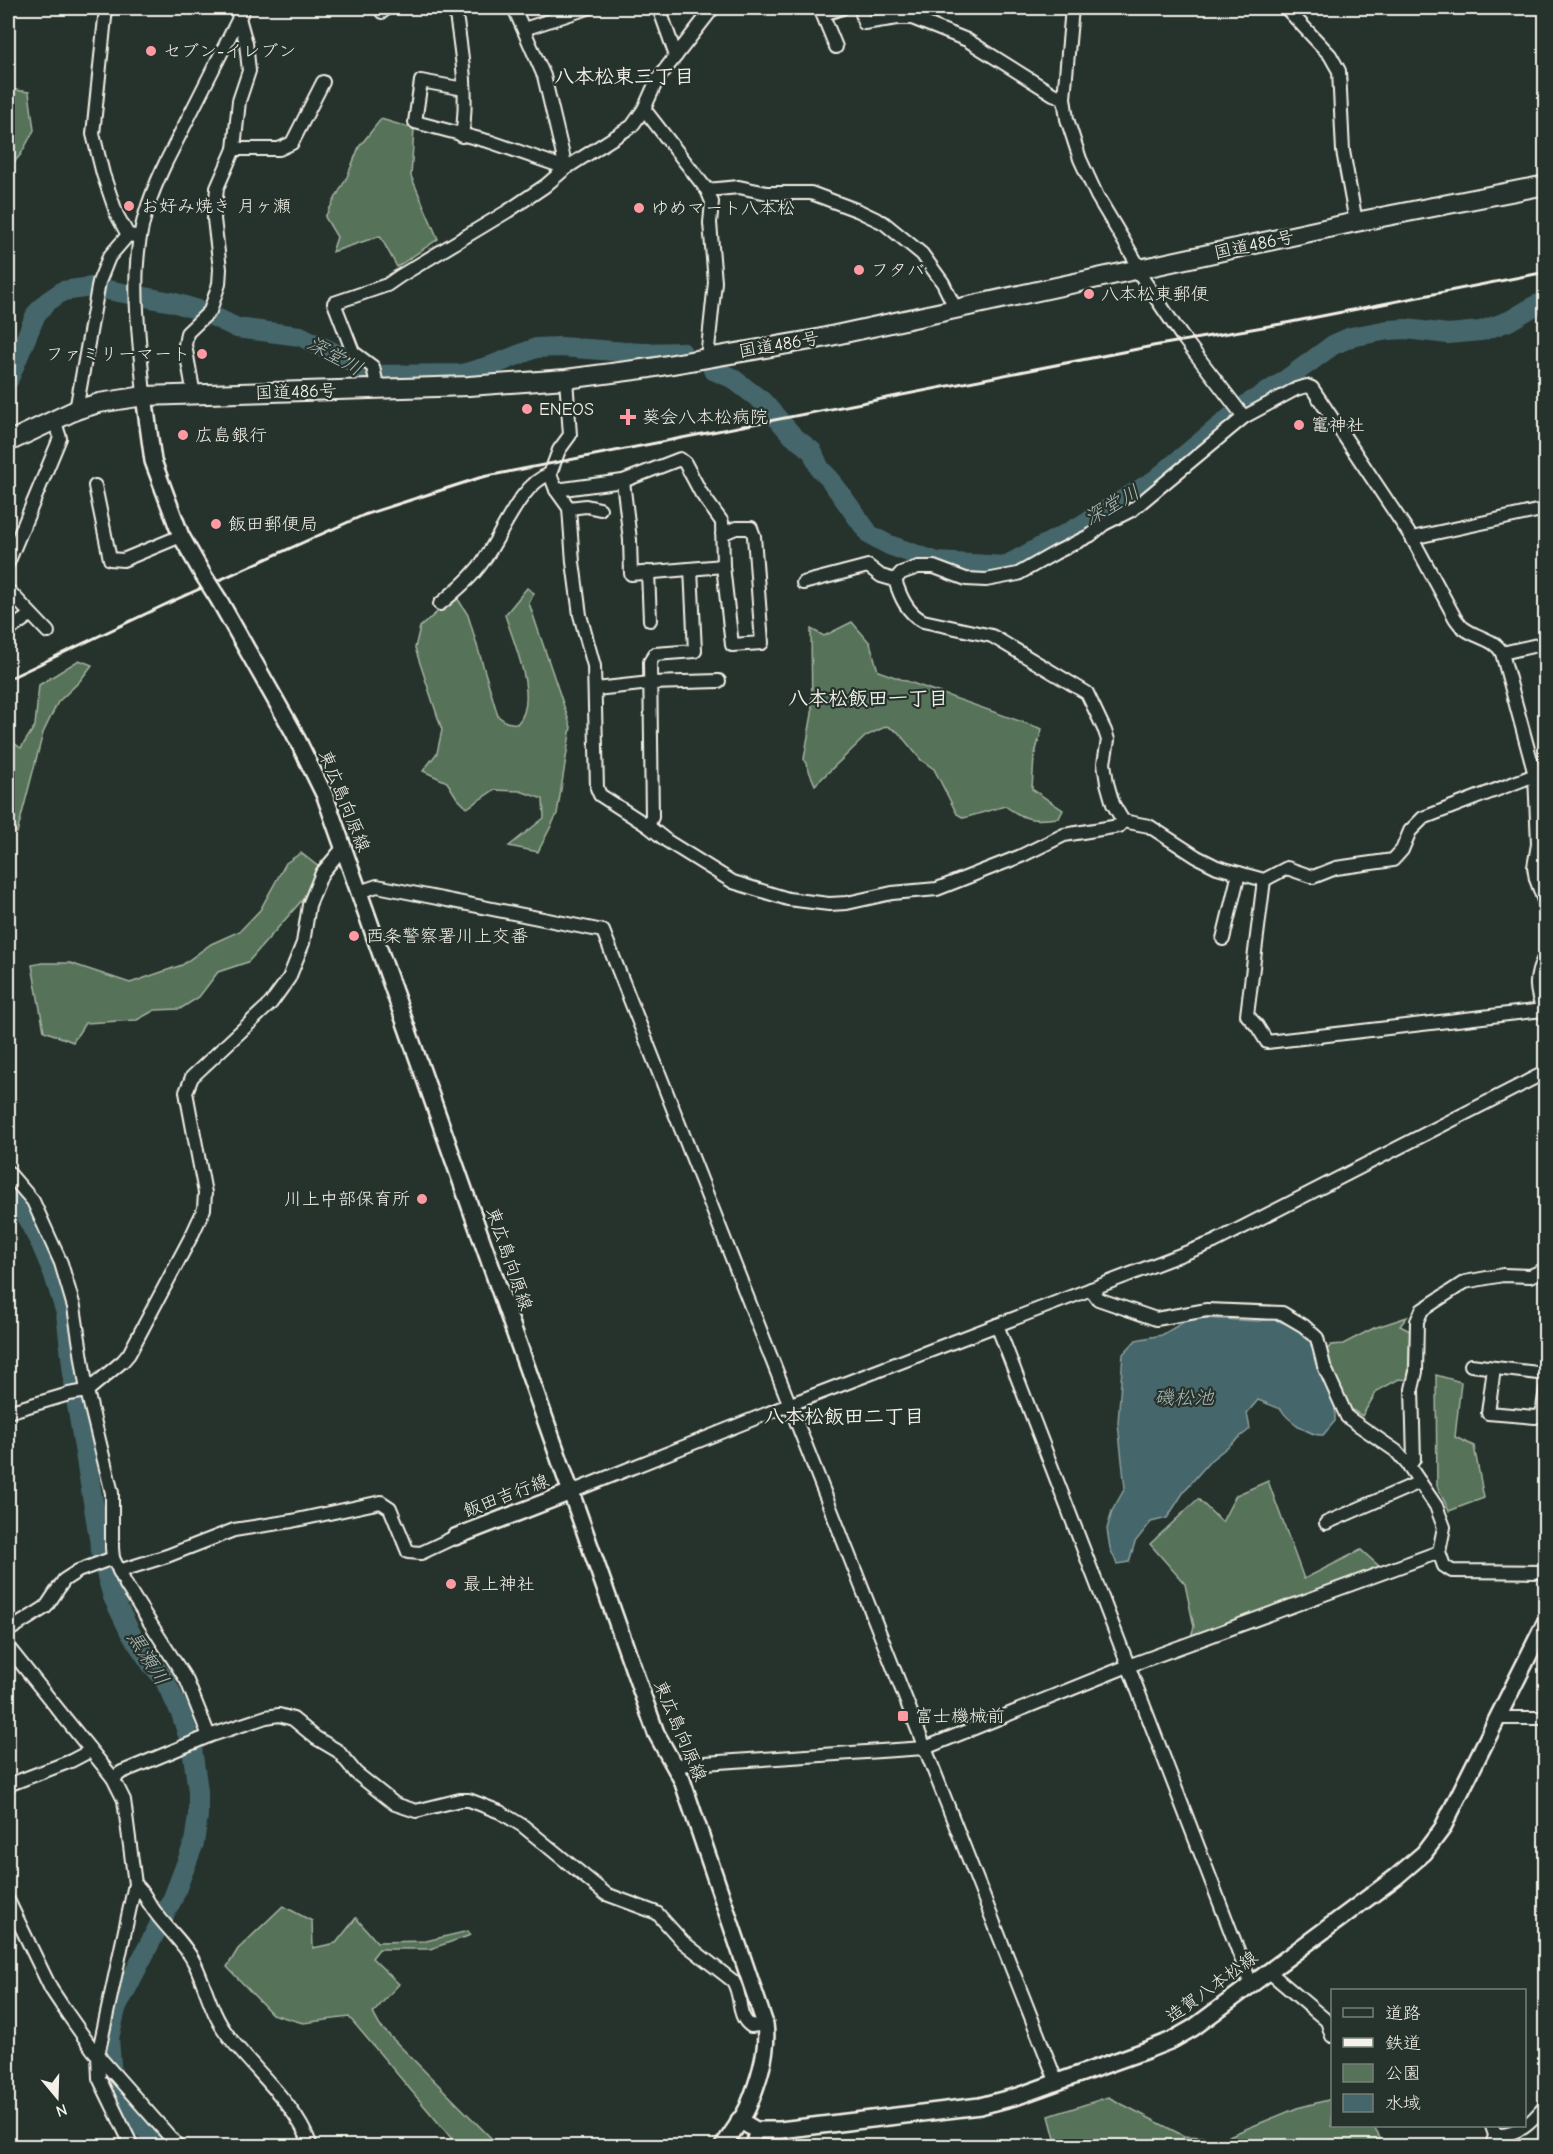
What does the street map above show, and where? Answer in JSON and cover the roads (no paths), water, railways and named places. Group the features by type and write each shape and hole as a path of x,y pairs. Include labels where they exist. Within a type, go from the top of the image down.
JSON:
{"highway":[{"name":"国道486号","path":"8,442 76,410 99,403 144,396 194,395 376,381 566,379 707,358 816,339 1356,222 1545,185"}],"main road":[{"name":"東広島向原線","path":"144,396 153,461 181,536 298,740 325,796 656,1733 682,1780 765,2025 767,2037 759,2073 747,2108 723,2146"},
{"name":"飯田吉行線","path":"455,1537 571,1492"},
{"name":"造賀八本松線","path":"756,2130 780,2130 980,2106 1057,2083 1172,2040 1193,2028 1424,1854 1442,1830 1545,1621"},
{"path":"739,2120 756,2130"}],"street":[{"path":"106,8 93,134 117,215 128,235"},
{"path":"456,8 465,75 465,113 462,136"},
{"path":"514,8 544,76 566,168"},
{"path":"524,29 588,8"},
{"path":"659,8 676,56"},
{"path":"376,381 373,367 353,352 334,303 387,285 527,199 566,168 632,126 644,109 657,80 713,8"},
{"path":"836,47 822,11 842,8"},
{"path":"861,8 864,23 898,18 913,13 967,40 1053,94 1064,98"},
{"path":"1072,8 1064,98 1067,119 1080,159 1097,196 1141,270 1143,279 1181,335 1241,413"},
{"path":"1286,8 1330,55 1340,71 1343,151 1350,200 1356,222"},
{"path":"194,395 185,345 187,333 210,312 219,284 220,269 214,219 218,188 234,149 239,101 249,71 239,10"},
{"path":"144,396 137,305 141,237 156,184 239,10"},
{"path":"464,89 421,81 415,122 491,142 566,168"},
{"path":"234,149 279,149 292,143 323,82"},
{"path":"644,109 707,190 712,202 710,223 715,282 707,358"},
{"path":"707,190 739,187 767,193 811,193 860,211 884,223 922,254 943,283 956,310"},
{"path":"128,235 141,237"},
{"path":"76,410 76,399 99,282 109,257 128,235"},
{"path":"566,379 570,435 558,450 550,474 556,490 569,508 580,615 594,666 597,788 600,795 667,841 733,882 788,899 829,904 847,903 892,893 937,889 1021,856 1064,835 1119,826 1123,821"},
{"path":"896,580 901,573 918,567 934,567 966,579 987,580 1018,574 1091,535 1104,524 1131,510 1241,413 1296,389 1307,386 1312,388 1412,538 1455,618 1464,629 1488,640 1502,653 1535,775 1538,844 1534,867 1545,906"},
{"path":"8,563 60,438 54,419"},
{"path":"556,490 623,481 680,459 685,463 701,493 722,522 722,534 723,566 732,645 762,643 754,536 751,528 736,528 722,534"},
{"path":"440,604 478,568 523,494 534,482 550,474"},
{"path":"623,481 630,540 630,574 723,566"},
{"path":"95,486 110,559 123,560 181,536"},
{"path":"569,508 586,506 600,509"},
{"path":"1412,538 1545,509"},
{"path":"802,583 868,567 881,576 896,580"},
{"path":"648,826 652,817 650,662 655,654 695,651 691,569"},
{"path":"648,572 651,620"},
{"path":"896,580 900,594 914,616 923,621 993,636 1087,693 1108,740 1104,763 1107,783 1113,804 1123,821 1149,826 1217,867 1264,880 1287,868 1313,877 1336,868 1394,860 1402,850 1410,831 1423,818 1535,775"},
{"path":"8,590 48,632"},
{"path":"8,631 30,615"},
{"path":"1502,653 1545,644"},
{"path":"596,688 650,683 719,681"},
{"path":"8,1412 87,1391 129,1354 204,1209 205,1193 186,1092 192,1077 271,1003 289,978 303,943 309,905 322,873 343,848"},
{"path":"1224,939 1239,873"},
{"path":"1264,880 1247,1015 1267,1042 1544,1013 1536,985 1537,975 1545,954"},
{"path":"359,892 377,886 603,931 1057,2083"},
{"path":"571,1492 791,1404 1214,1242 1545,1072"},
{"path":"8,1172 33,1201 61,1263 74,1307 87,1391 112,1493 113,1558 126,1585 187,1681 207,1737"},
{"path":"1409,1466 1414,1458 1412,1389 1416,1372 1417,1321 1422,1310 1465,1282 1503,1275 1530,1276 1545,1269"},
{"path":"1091,1288 1098,1299 1156,1319 1207,1310 1282,1313 1304,1326 1317,1338 1324,1366 1347,1417 1396,1451 1436,1506 1444,1527 1439,1552 1444,1566 1452,1571 1545,1572"},
{"path":"997,1325 1251,1984"},
{"path":"1471,1365 1545,1374"},
{"path":"1494,1368 1488,1413 1535,1418 1542,1414 1545,1389"},
{"path":"1326,1523 1420,1482"},
{"path":"119,1571 167,1556 234,1530 292,1521 381,1502 390,1508 408,1552 421,1553 455,1537"},
{"path":"675,1765 925,1748 1128,1666 1439,1552"},
{"path":"8,1631 46,1607 64,1580 92,1565 113,1558"},
{"path":"8,1647 113,1778 124,1800 135,1884 99,2055 99,2078 132,2146"},
{"path":"113,1778 122,1772 207,1737 266,1717 286,1716 338,1751 356,1773 395,1804 416,1810 469,1800 500,1812 523,1826 606,1894 648,1908 663,1917 682,1942 733,1981 738,1989 741,2014 745,2022 751,2026 765,2025"},
{"path":"1498,1718 1545,1718"},
{"path":"8,1785 71,1761 90,1751"},
{"path":"135,1884 142,1889 151,1907 186,1947 226,2034 299,2120 311,2146"},
{"path":"8,1900 51,1989 99,2055 178,2146"},
{"path":"1268,1971 1327,2021 1331,2033"},
{"path":"1526,2125 1545,2105"},
{"path":"1493,2136 1509,2135 1524,2127"},
{"path":"752,2146 756,2130"}],"water":[{"name":"磯松池","path":"1201,1318 1257,1321 1273,1319 1292,1326 1309,1338 1335,1403 1335,1421 1323,1435 1318,1435 1299,1426 1281,1409 1258,1400 1247,1413 1250,1429 1211,1460 1185,1490 1167,1518 1151,1522 1135,1542 1129,1562 1117,1564 1110,1548 1107,1529 1112,1511 1125,1488 1118,1423 1123,1354 1136,1340 1162,1335 1187,1320"}],"waterway":[{"name":"深堂川","path":"8,381 36,314 47,302 63,291 91,287 172,302 202,311 237,328 300,336 349,360 369,375 462,374 536,348 561,347 640,353 682,352"},
{"name":"深堂川","path":"713,370 732,378 762,401 793,436 812,451 820,469 870,535 889,545 937,562 1005,566 1080,526 1155,480 1244,406 1280,384 1333,345 1351,337 1388,330 1406,329 1448,334 1481,331 1509,321 1536,305 1546,302"},
{"name":"黒瀬川","path":"8,1188 19,1203 41,1244 66,1313 76,1399 103,1562 113,1597 130,1632 163,1677 181,1713 192,1748 198,1791 198,1816 194,1843 173,1898 116,2009 109,2038 112,2077 119,2098 134,2124 146,2129 160,2146"}],"railway":[{"path":"8,679 175,600 364,515 482,477 1546,272"}],"place":[{"name":"セブン-イレブン","path":"151,51"},
{"name":"お好み焼き 月ヶ瀬","path":"129,206"},
{"name":"ゆめマート八本松","path":"639,208"},
{"name":"フタバ","path":"859,270"},
{"name":"八本松東郵便","path":"1089,294"},
{"name":"ファミリーマート","path":"202,354"},
{"name":"ENEOS","path":"527,409"},
{"name":"葵会八本松病院","path":"628,417"},
{"name":"竃神社","path":"1299,425"},
{"name":"広島銀行","path":"183,435"},
{"name":"飯田郵便局","path":"216,524"},
{"name":"西条警察署川上交番","path":"354,936"},
{"name":"川上中部保育所","path":"422,1199"},
{"name":"最上神社","path":"451,1584"},
{"name":"富士機械前","path":"903,1716"}],"district":[{"name":"八本松東三丁目","path":"624,76"},
{"name":"八本松飯田一丁目","path":"868,698"},
{"name":"八本松飯田二丁目","path":"844,1416"}]}
